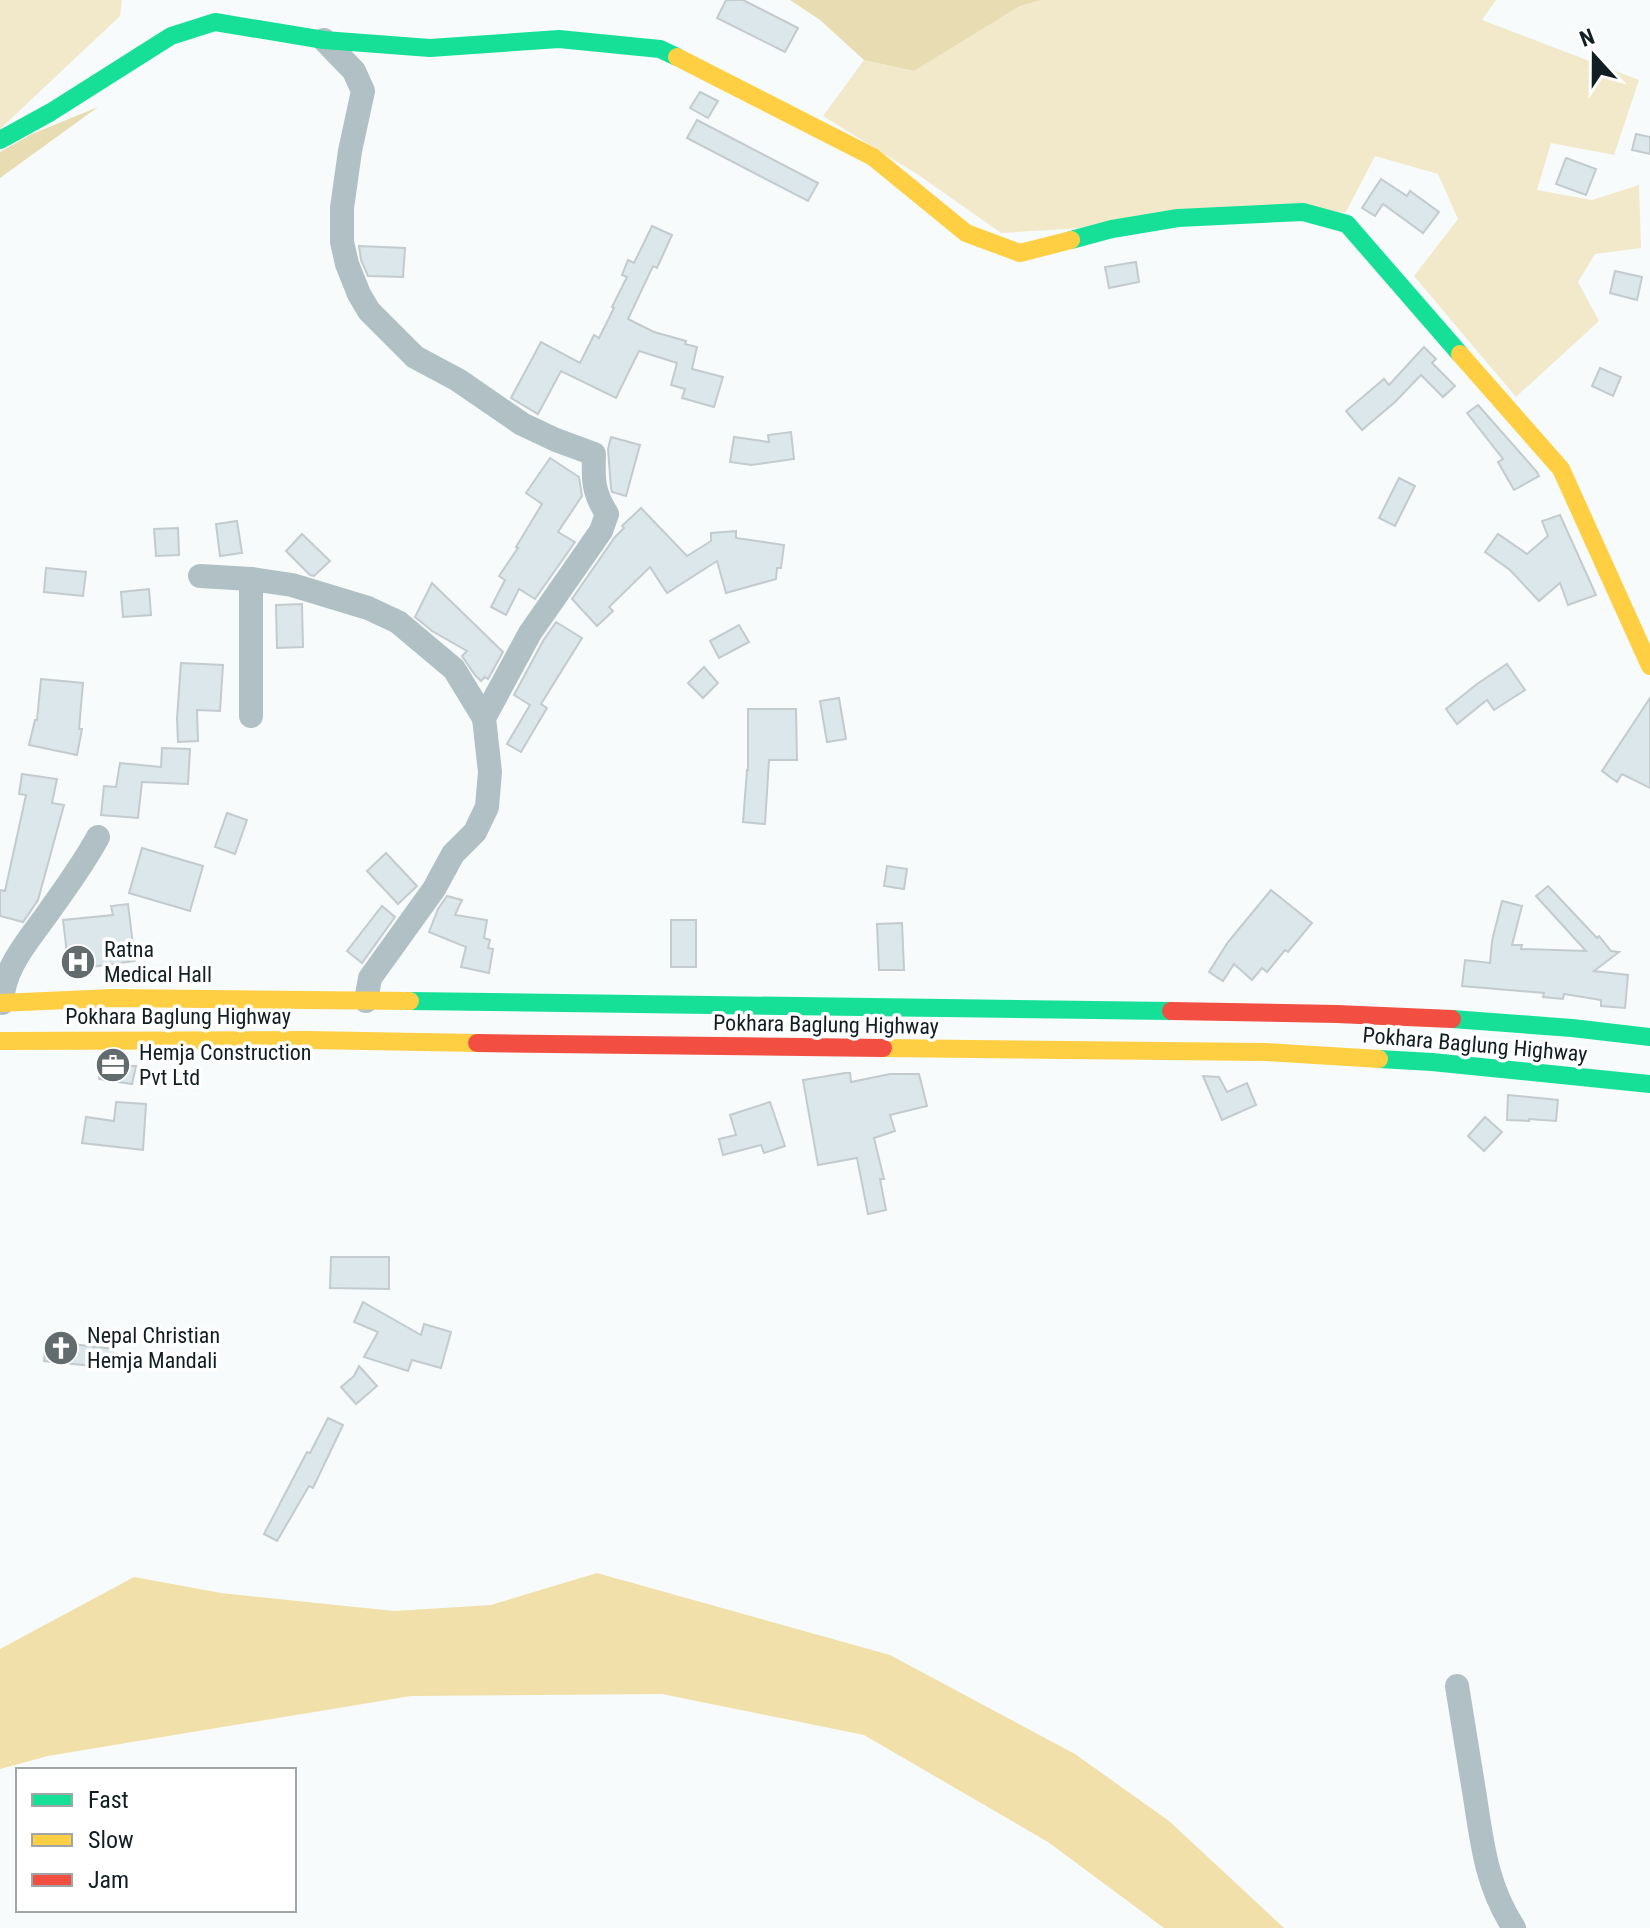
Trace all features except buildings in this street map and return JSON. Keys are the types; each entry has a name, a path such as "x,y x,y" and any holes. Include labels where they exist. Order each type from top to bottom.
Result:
{"main road":[{"path":"0,140 51,112 171,36 215,22 324,40 430,48 559,39 660,49 873,157 966,233 1020,253 1112,229 1178,218 1303,212 1347,224 1561,469 1650,666"},
{"name":"Pokhara Baglung Highway","path":"1,1003 112,998 1399,1015 1530,1023 1650,1037"},
{"name":"Pokhara Baglung Highway","path":"0,1041 308,1040 1265,1052 1432,1062 1650,1084"}],"street":[{"path":"324,40 354,71 363,91 342,208 342,242 347,264 369,311 415,357 458,380 522,424 594,454 593,481 597,499 607,514 601,531 530,633 484,718"},
{"path":"200,576 292,585 368,608 398,622 454,669 484,718 490,772 487,807 475,832 453,854 434,889 370,978 366,1001"},
{"path":"251,579 251,716"},
{"path":"1,1003 11,966 85,861 98,837"},
{"path":"1457,1686 1491,1884 1514,1928"}],"shaded area":[{"path":"0,0 122,0 120,16 0,129"},
{"path":"790,0 1041,0 1020,6 914,71 864,60 820,20"},
{"path":"1041,0 1496,0 1482,20 1639,80 1614,155 1551,143 1537,190 1592,200 1639,185 1641,248 1595,254 1578,282 1599,321 1516,397 1414,276 1458,219 1438,174 1375,156 1346,212 1001,233 920,176 823,116 864,60 914,71 1020,6"},
{"path":"98,107 0,178 0,152 32,134"},
{"path":"597,1573 890,1655 1075,1754 1169,1821 1284,1928 1164,1928 1048,1842 864,1735 662,1694 411,1696 48,1756 0,1769 0,1649 134,1577 221,1593 394,1611 491,1605"}],"traffic: fast":[{"path":"0,140 51,112 171,36 215,22 324,40 430,48 559,39 660,49 677,57"},
{"path":"1071,240 1112,229 1178,218 1303,212 1347,224 1460,354"},
{"path":"410,1001 1171,1011"},
{"path":"1452,1019 1650,1037"},
{"path":"1379,1059 1650,1084"}],"traffic: slow":[{"path":"677,57 873,157 966,233 1020,253 1071,240"},
{"path":"1460,354 1561,469 1650,666"},
{"path":"0,1003 112,998 410,1001"},
{"path":"0,1041 477,1043"},
{"path":"883,1048 1265,1052 1379,1059"}],"traffic: jam":[{"path":"1171,1011 1452,1019"},
{"path":"477,1043 883,1048"}],"place":[{"name":"Ratna Medical Hall","path":"78,962"},
{"name":"Hemja Construction Pvt Ltd","path":"113,1065"},
{"name":"Nepal Christian Hemja Mandali","path":"61,1348"}]}
